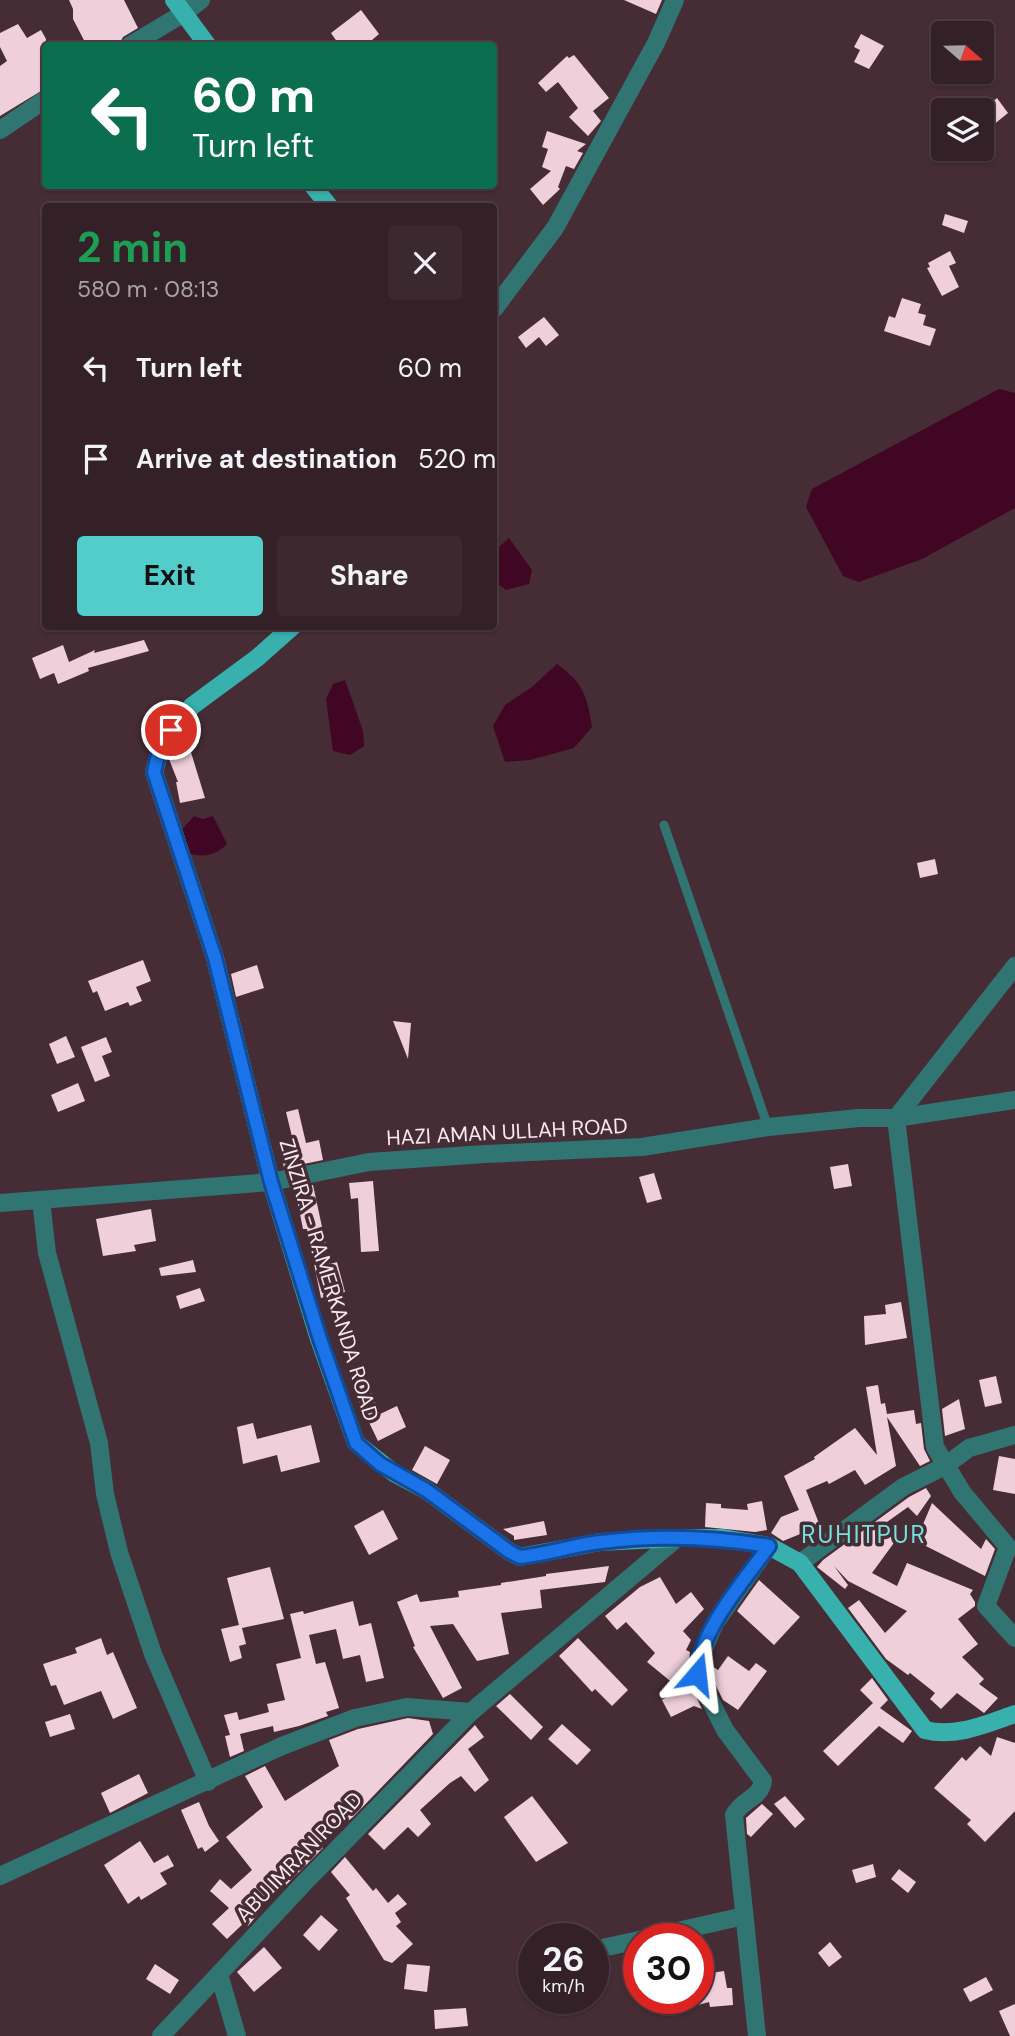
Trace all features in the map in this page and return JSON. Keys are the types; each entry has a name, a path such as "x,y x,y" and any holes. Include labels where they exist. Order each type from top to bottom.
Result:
{"main road":[{"path":"179,7 205,42"},
{"path":"315,189 327,203"},
{"name":"ZINZIRA - RAMERKANDA ROAD","path":"288,630 257,658 192,706 160,747 154,772 215,958 271,1182 356,1443 394,1473 426,1490 520,1557 600,1542 677,1538 723,1538 769,1546 800,1563 925,1730 939,1734 952,1732 979,1727 1015,1714"}],"street":[{"path":"134,42 179,7 201,0"},
{"path":"497,305 555,228 656,43 675,0"},
{"path":"0,130 42,102"},
{"path":"1015,966 896,1118 935,1447 962,1492 1008,1547 986,1606 1015,1638"},
{"name":"HAZI AMAN ULLAH ROAD","path":"0,1203 271,1182 369,1162 642,1147 768,1127 859,1118 896,1118 1015,1100"},
{"path":"41,1200 47,1253 99,1443 105,1494 119,1552 153,1654 208,1782"},
{"path":"800,1563 903,1487 945,1466 969,1448 1015,1435"},
{"name":"ABU IMRAN ROAD","path":"161,2036 471,1712 677,1538"},
{"path":"757,2036 734,1815 741,1805 758,1794 763,1781 725,1730 697,1674 698,1662 715,1623 769,1546"},
{"path":"0,1876 282,1746 355,1718 407,1707 471,1712"},
{"path":"712,1923 744,1916"},
{"path":"219,1974 237,2036"}],"lane":[{"path":"664,825 768,1127"}],"shaded area":[{"path":"999,389 1015,393 1015,508 922,559 859,582 843,576 806,507 812,489"},
{"path":"509,538 532,570 529,584 506,590 497,583 497,549"},
{"path":"557,664 573,677 582,691 592,727 574,748 530,760 505,762 493,726 505,705 532,687"},
{"path":"345,680 363,731 364,746 350,755 333,751 326,699 333,684"},
{"path":"194,816 203,819 213,816 227,844 208,855 185,853 177,835"}],"building":[{"path":"69,0 124,0 138,28 123,37 120,42 85,42 73,19"},
{"path":"624,0 662,0 656,14"},
{"path":"361,10 379,34 370,42 337,42 331,33"},
{"path":"18,24 27,38 41,30 46,42 42,42 42,90 0,116 0,66 7,61 0,47 0,33"},
{"path":"861,34 884,46 869,69 854,62 860,50 854,47"},
{"path":"574,55 609,98 593,111 601,121 588,136 569,117 578,108 558,82 546,92 538,83 567,56 569,58"},
{"path":"997,98 1008,113 994,124 994,101"},
{"path":"547,131 586,144 577,151 583,153 574,169 566,166 558,187 560,189 543,205 530,189 551,171 542,167 548,149 542,147"},
{"path":"945,214 968,221 964,233 942,225"},
{"path":"950,251 956,263 949,266 959,287 942,296 927,268 930,267 928,263"},
{"path":"902,298 921,304 918,313 926,315 923,325 936,329 930,346 884,331 889,316 895,318"},
{"path":"544,317 559,335 546,346 539,337 526,348 518,337"},
{"path":"144,640 149,651 88,668 89,671 58,684 54,673 40,679 32,658 63,645 69,662 95,650 94,653"},
{"path":"190,749 205,798 180,803 178,782 169,759"},
{"path":"935,859 938,874 920,878 917,863"},
{"path":"143,960 151,981 136,987 142,1001 130,1006 128,1002 105,1011 97,991 93,993 88,981"},
{"path":"257,965 264,988 236,997 231,974"},
{"path":"393,1021 411,1023 408,1059"},
{"path":"66,1036 75,1057 57,1064 49,1044"},
{"path":"106,1037 112,1052 102,1056 110,1076 95,1082 81,1047"},
{"path":"78,1083 85,1101 58,1112 51,1095"},
{"path":"298,1109 306,1143 319,1140 323,1160 284,1168 280,1148 294,1145 286,1112"},
{"path":"848,1164 852,1186 834,1189 830,1167"},
{"path":"654,1173 662,1199 647,1203 639,1177"},
{"path":"373,1181 379,1251 361,1252 358,1198 351,1199 349,1183"},
{"path":"313,1185 330,1264 337,1262 345,1292 321,1298 307,1229 303,1229 295,1189"},
{"path":"151,1209 156,1241 134,1245 136,1251 103,1256 96,1219"},
{"path":"193,1260 196,1272 161,1276 159,1268"},
{"path":"200,1288 205,1301 180,1309 176,1296"},
{"path":"901,1302 907,1338 865,1345 864,1316 886,1314 885,1305"},
{"path":"996,1376 1002,1403 985,1407 979,1380"},
{"path":"367,1383 380,1414 397,1406 406,1427 378,1441 353,1389"},
{"path":"878,1385 881,1404 885,1403 887,1414 914,1410 916,1424 921,1423 924,1449 930,1461 920,1466 887,1417 896,1466 865,1485 855,1470 829,1484 827,1481 806,1490 820,1526 783,1541 771,1533 781,1517 799,1510 784,1476 815,1459 814,1457 855,1428 877,1455 866,1387"},
{"path":"959,1399 965,1429 945,1436 942,1409"},
{"path":"253,1423 257,1439 311,1425 320,1462 281,1472 277,1455 243,1464 237,1427"},
{"path":"425,1446 450,1460 437,1484 412,1470"},
{"path":"999,1456 1015,1459 1015,1494 993,1490"},
{"path":"926,1488 931,1496 917,1516 908,1507 880,1527 896,1540 872,1573 897,1586 907,1563 973,1590 970,1594 975,1606 958,1619 978,1644 962,1657 984,1679 979,1684 998,1698 984,1713 957,1693 941,1709 930,1699 935,1693 910,1673 908,1675 886,1659 848,1608 859,1600 885,1633 907,1611 848,1581 834,1566 848,1585 845,1589 817,1567 909,1497"},
{"path":"762,1501 767,1530 755,1532 705,1527 706,1503 721,1504 721,1508 748,1510 747,1504"},
{"path":"932,1503 981,1549 986,1539 995,1549 985,1576 916,1541"},
{"path":"383,1510 398,1539 369,1555 354,1526"},
{"path":"544,1521 547,1535 514,1540 514,1536 503,1529"},
{"path":"609,1566 605,1582 540,1590 542,1608 501,1613 509,1654 477,1661 453,1624 430,1626 462,1688 443,1698 413,1647 415,1646 397,1602 417,1594 420,1602 459,1597 458,1591 501,1585 546,1574"},
{"path":"270,1567 284,1619 242,1628 246,1644 239,1646 242,1658 230,1662 221,1629 239,1625 227,1578"},
{"path":"660,1577 676,1604 691,1592 704,1609 683,1631 691,1640 686,1650 690,1652 687,1678 702,1709 694,1706 671,1717 662,1700 680,1689 647,1662 655,1653 626,1622 617,1630 605,1616 640,1587"},
{"path":"759,1580 800,1617 774,1645 737,1611"},
{"path":"353,1601 359,1626 371,1623 384,1678 366,1682 360,1655 343,1659 336,1629 309,1635 316,1664 325,1662 339,1708 326,1712 328,1716 299,1726 274,1732 273,1726 240,1734 244,1751 230,1757 225,1736 230,1735 224,1715 237,1712 239,1720 269,1712 267,1704 285,1700 276,1664 301,1658 290,1614 303,1611 304,1614"},
{"path":"101,1638 107,1655 113,1652 137,1708 113,1719 101,1691 64,1705 56,1685 51,1686 43,1664 77,1653 75,1648"},
{"path":"578,1638 628,1690 612,1706 595,1689 592,1692 559,1656"},
{"path":"728,1656 749,1671 756,1663 767,1671 738,1710 723,1700 709,1672 709,1664 718,1670"},
{"path":"872,1678 888,1700 880,1708 912,1731 903,1743 879,1726 838,1766 823,1751 873,1703 860,1690"},
{"path":"510,1694 543,1727 531,1740 496,1706"},
{"path":"70,1714 75,1729 50,1737 45,1722"},
{"path":"408,1718 429,1721 433,1734 353,1817 319,1844 323,1848 286,1885 284,1883 255,1910 258,1914 248,1926 245,1922 227,1939 212,1924 229,1908 210,1891 220,1879 231,1889 252,1870 226,1837 263,1807 245,1776 265,1766 285,1801 339,1766 329,1740 358,1729"},
{"path":"562,1724 591,1750 577,1765 548,1739"},
{"path":"475,1725 484,1737 468,1749 489,1780 475,1792 461,1776 450,1783 420,1810 431,1824 418,1837 408,1827 384,1850 368,1834"},
{"path":"997,1737 1015,1743 1015,1811 985,1842 967,1824 971,1820 934,1788 962,1757 966,1761 980,1746 991,1756"},
{"path":"139,1774 148,1793 110,1813 101,1793"},
{"path":"532,1796 568,1843 536,1862 504,1817"},
{"path":"785,1796 805,1819 795,1828 774,1804"},
{"path":"199,1802 219,1841 205,1852 202,1847 198,1849 181,1810"},
{"path":"762,1804 773,1814 751,1837 747,1834 746,1818"},
{"path":"140,1841 154,1863 168,1855 174,1866 160,1873 167,1884 141,1900 139,1896 128,1904 104,1865"},
{"path":"345,1857 373,1891 376,1888 388,1903 398,1894 407,1904 395,1913 401,1922 396,1926 413,1944 392,1963 384,1960 346,1898 350,1895 331,1872"},
{"path":"873,1864 876,1877 856,1883 852,1870"},
{"path":"899,1869 916,1882 908,1893 891,1879"},
{"path":"321,1915 338,1930 319,1951 303,1935"},
{"path":"830,1942 842,1957 829,1967 818,1953"},
{"path":"264,1947 282,1968 254,1992 237,1972"},
{"path":"155,1964 179,1980 170,1994 146,1979"},
{"path":"407,1964 430,1966 427,1992 404,1989"},
{"path":"724,1971 727,1988 732,1988 733,2005 714,2007 714,1973"},
{"path":"986,1977 993,1990 970,2002 963,1989"},
{"path":"1015,2004 1015,2036 1010,2036 999,2011"},
{"path":"466,2008 468,2026 435,2029 434,2010"}],"district":[{"name":"RUHITPUR","path":"864,1535"}],"route":[{"path":"171,730 160,747 154,772 215,958 271,1182 356,1443 394,1473 426,1490 520,1557 600,1542 677,1538 723,1538 769,1546 715,1623 698,1662 697,1674"}]}
